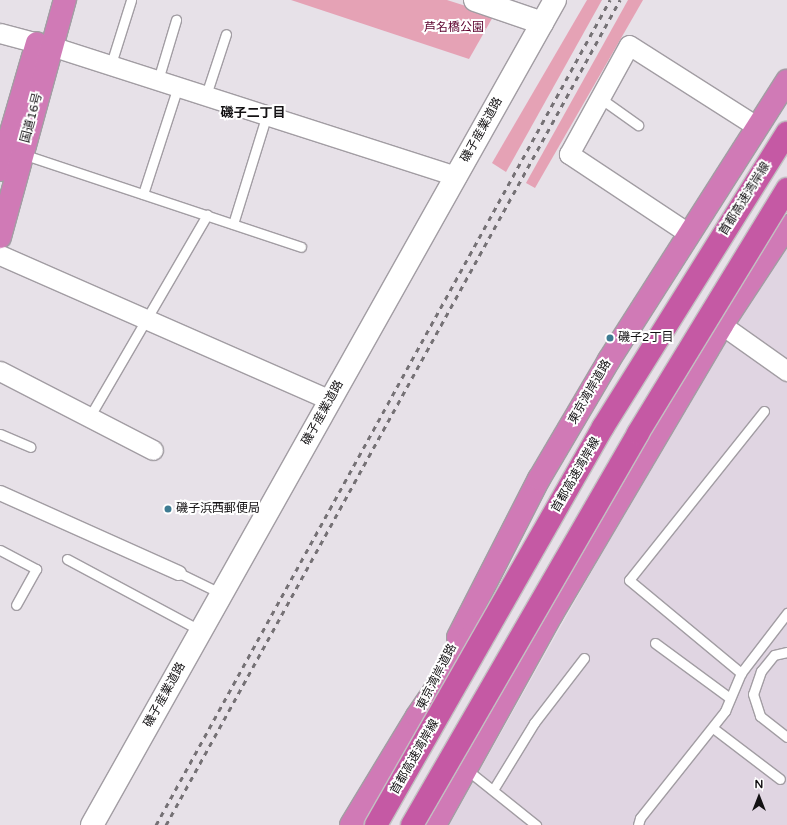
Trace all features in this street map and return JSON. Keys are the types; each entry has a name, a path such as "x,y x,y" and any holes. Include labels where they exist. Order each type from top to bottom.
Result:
{"highway":[{"name":"国道16号","path":"44,44 49,0"},
{"name":"国道16号","path":"0,170 10,149 44,44 65,0"},
{"name":"東京湾岸道路","path":"417,716 539,479 609,360 688,233 756,126 787,81"},
{"name":"首都高速湾岸線","path":"376,825 603,427 787,133"},
{"name":"東京湾岸道路","path":"351,825 417,716 476,631 583,470 787,142"},
{"name":"国道16号","path":"0,236 10,149"},
{"path":"480,745 524,647 609,473 787,178"},
{"path":"412,825 638,433 787,189"},
{"path":"434,825 552,614 722,325 787,226"}],"street":[{"path":"475,0 542,22"},
{"name":"磯子産業道路","path":"92,825 555,0"},
{"path":"0,32 110,64 457,176"},
{"path":"688,233 568,154 629,45 756,126"},
{"path":"0,255 330,400"},
{"path":"722,325 787,371"},
{"path":"0,371 90,416 153,450"},
{"path":"0,493 179,573"}],"lane":[{"path":"110,64 131,0"},
{"path":"158,80 176,20"},
{"path":"206,95 226,34"},
{"path":"144,194 178,86"},
{"path":"600,98 638,125"},
{"path":"233,224 267,114"},
{"path":"10,149 301,247"},
{"path":"90,416 207,215"},
{"path":"741,673 629,580 764,411"},
{"path":"0,434 30,447"},
{"path":"0,550 36,569 16,605"},
{"path":"67,559 201,631"},
{"path":"179,573 222,594"},
{"path":"638,825 640,818 713,728 730,698 741,673 787,614"},
{"path":"655,643 730,698"},
{"path":"787,652 774,655 761,671 753,694 760,716 787,737"},
{"path":"493,790 534,723 584,658"},
{"path":"713,728 780,779"},
{"path":"466,769 536,825"}],"shaded area":[{"path":"787,245 787,825 449,825 707,367"}],"green space":[{"name":"芦名橋公園","path":"291,0 447,0 494,15 469,59"},
{"path":"587,0 602,0 506,172 492,163"},
{"path":"628,0 643,0 535,188 526,183"}],"railway":[{"path":"156,825 610,0"},
{"path":"166,825 620,0"}],"place":[{"name":"磯子2丁目","path":"610,338"},
{"name":"磯子浜西郵便局","path":"168,509"}],"district":[{"name":"磯子二丁目","path":"253,113"}]}
